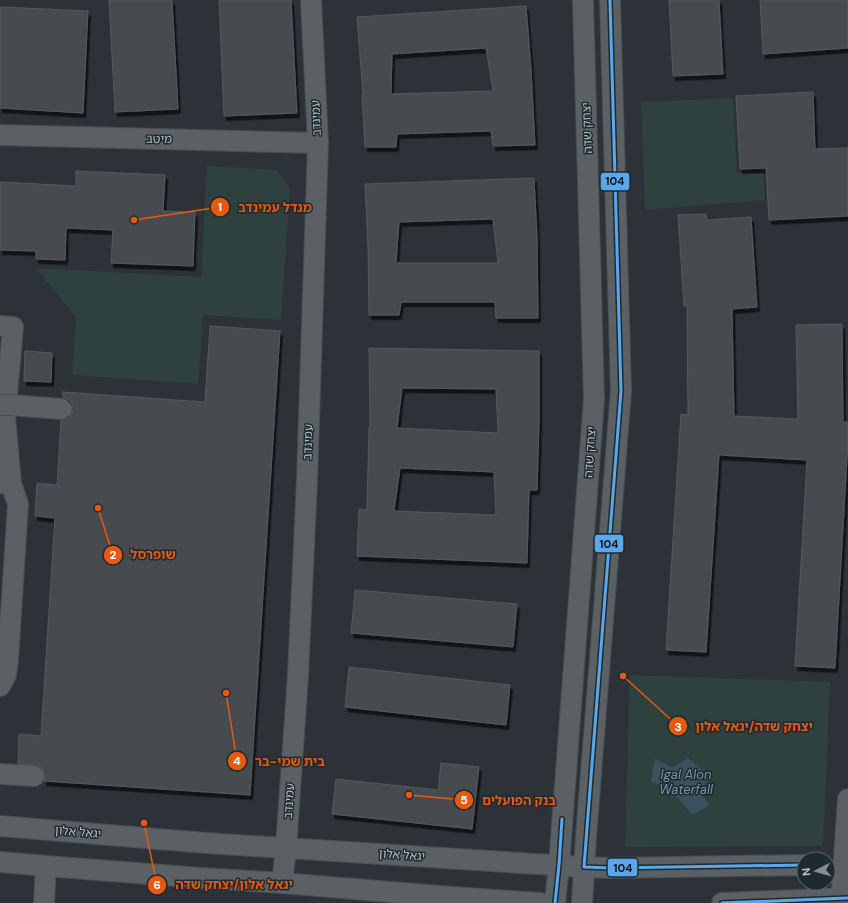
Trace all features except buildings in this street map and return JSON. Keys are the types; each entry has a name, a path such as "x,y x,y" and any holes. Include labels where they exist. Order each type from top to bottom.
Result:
{"street":[{"name":"עמינדב","path":"282,883 286,848 298,675 307,480 318,143 311,0"},
{"name":"יצחק שדה","path":"555,903 594,400 583,0"},
{"path":"582,903 621,391 610,0"},
{"name":"מיטב","path":"0,135 318,143"},
{"path":"0,326 13,327 2,413 5,483 18,504 8,660 6,675 0,686"},
{"path":"2,413 10,405 62,409"},
{"path":"0,774 34,776"},
{"path":"722,903 843,900 840,864 848,799"},
{"name":"יגאל אלון","path":"0,826 198,842 584,867 611,868 796,865"},
{"path":"0,862 282,883 446,899 540,903"},
{"path":"44,903 46,866"}],"shaded area":[{"path":"733,98 737,173 763,173 765,200 645,210 641,102"},
{"path":"207,166 277,170 290,189 281,320 203,315 198,384 72,375 76,317 36,268 201,277"},
{"path":"630,675 830,682 823,846 625,847"}],"water":[{"name":"Igal Alon Waterfall","path":"688,758 709,776 700,793 710,805 692,815 680,800 665,788 651,781 655,759 673,768"}],"transit line":[{"name":"104","path":"610,0 621,391 584,867 611,868 796,865"},
{"name":"104","path":"555,903 562,819"},
{"name":"104","path":"722,903 848,898"}],"place":[{"name":"מגדל עמינדב","path":"134,220"},
{"name":"שופרסל","path":"98,508"},
{"name":"יצחק שדה/יגאל אלון","path":"623,676"},
{"name":"בית שמי-בר","path":"226,693"},
{"name":"בנק הפועלים","path":"409,795"},
{"name":"יגאל אלון/יצחק שדה","path":"144,823"}]}
